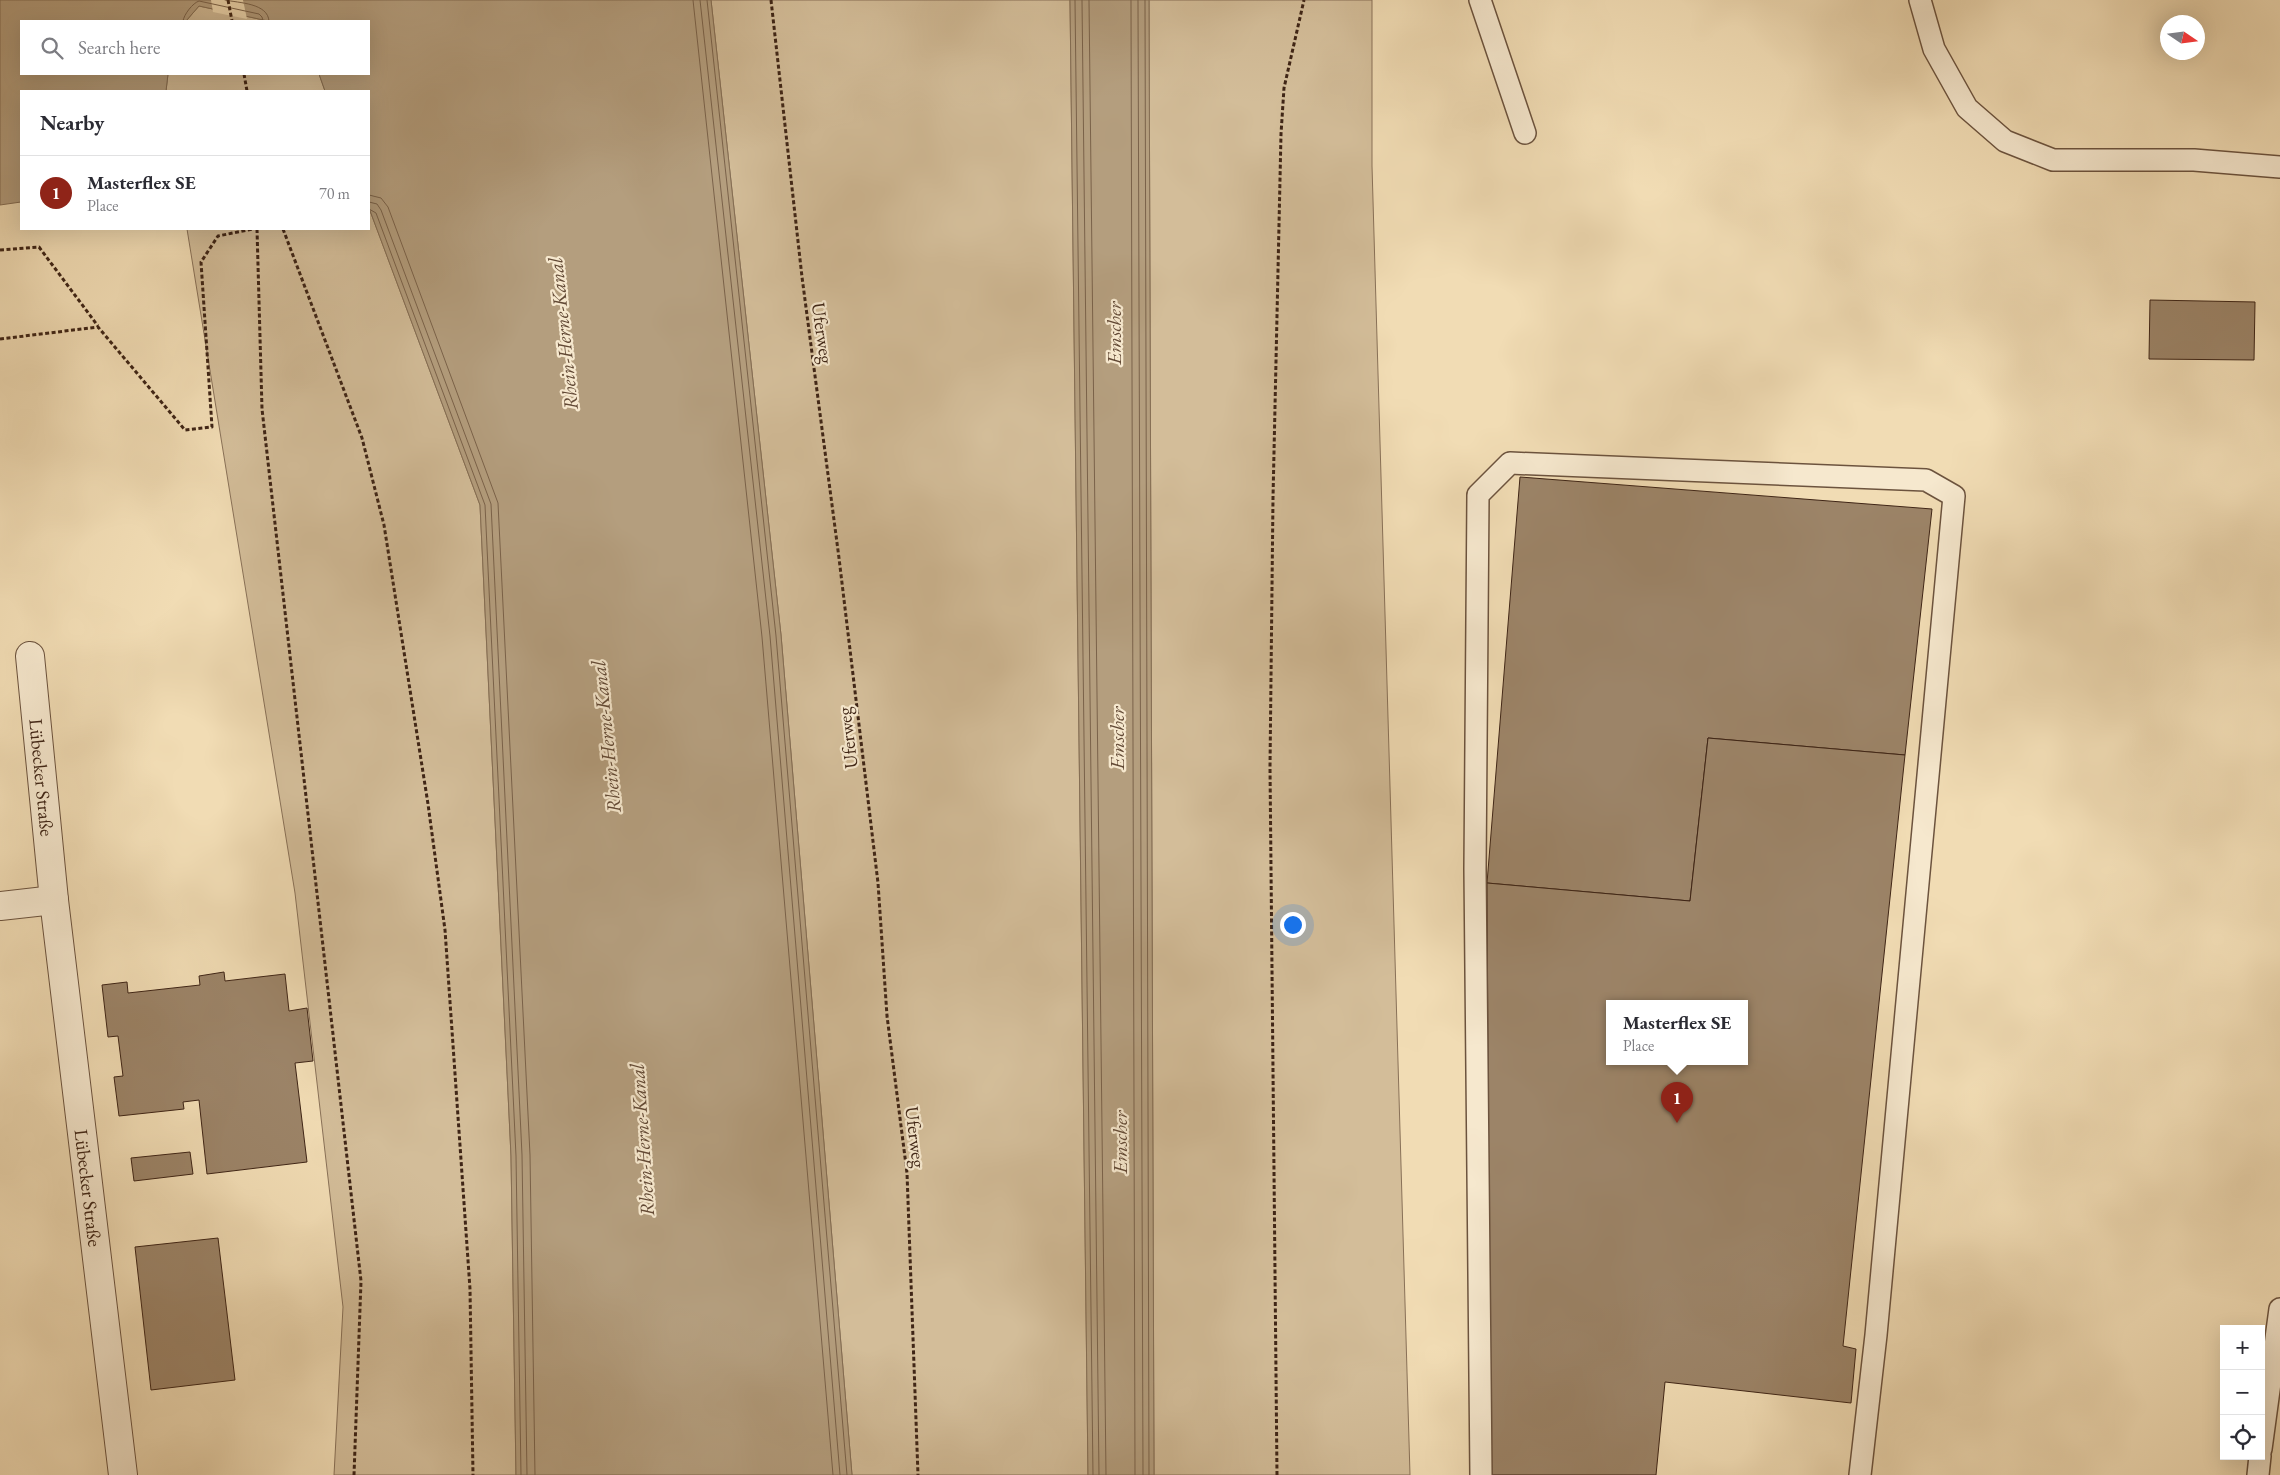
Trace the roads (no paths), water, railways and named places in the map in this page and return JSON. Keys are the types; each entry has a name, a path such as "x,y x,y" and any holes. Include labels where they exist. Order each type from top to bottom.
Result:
{"street":[{"name":"Lübecker Straße","path":"30,656 54,900 123,1475"},
{"path":"0,906 54,900"}],"lane":[{"path":"1480,0 1525,133"},
{"path":"1920,0 1934,49 1967,108 2005,141 2054,160 2194,160 2280,167"},
{"path":"1481,1475 1475,869 1478,495 1510,464 1926,480 1954,496 1876,1335 1860,1475"},
{"path":"2265,1420 2280,1309"},
{"path":"2258,1475 2260,1460"}],"water":[{"name":"Rhein-Herne-Kanal","path":"0,0 711,0 781,635 852,1475 516,1475 511,1156 480,505 370,211 370,90 325,90 319,75 370,75 370,20 263,20 199,6 187,20 20,20 20,75 168,75 166,90 20,90 20,202 0,205"},
{"name":"Emscher","path":"1070,0 1149,0 1154,1475 1088,1475"}],"place":[{"name":"Masterflex SE","path":"1677,1123"}]}
